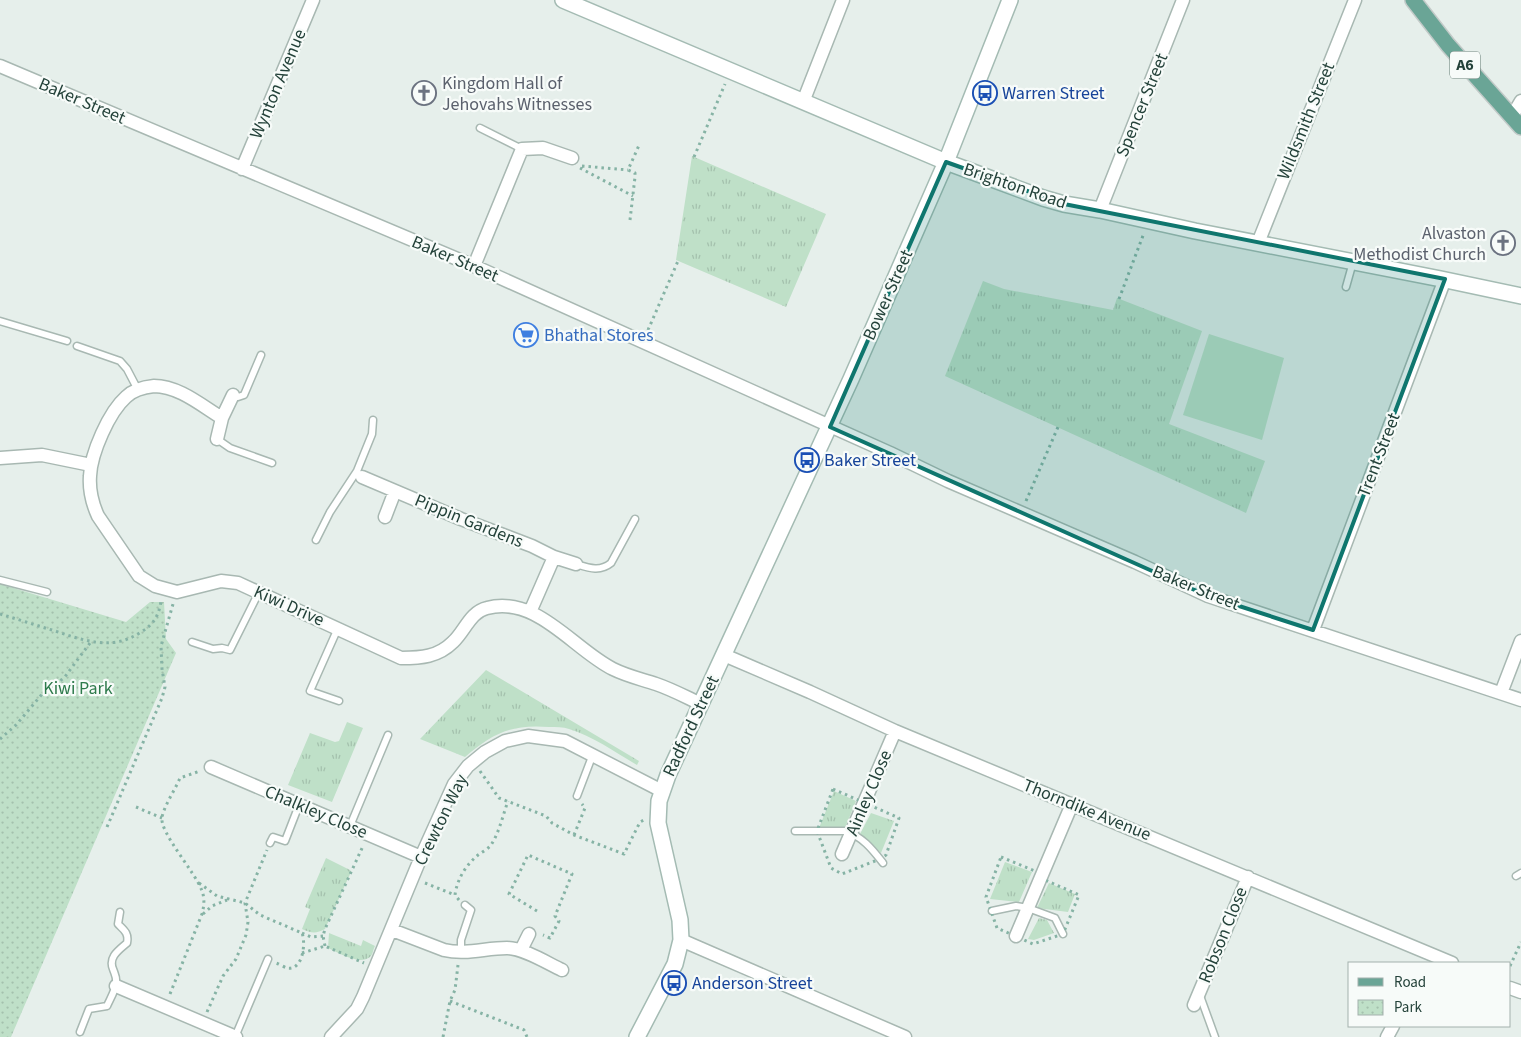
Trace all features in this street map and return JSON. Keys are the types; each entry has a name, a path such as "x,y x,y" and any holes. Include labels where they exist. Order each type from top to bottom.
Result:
{"main road":[{"name":"A6","path":"1413,0 1448,45 1516,121"}],"street":[{"name":"Wynton Avenue","path":"242,168 313,0"},
{"name":"Brighton Road","path":"563,0 946,162 1043,198 1258,244 1444,279 1521,296"},
{"path":"803,102 844,0"},
{"path":"946,162 1010,0"},
{"name":"Spencer Street","path":"1100,210 1183,0"},
{"name":"Wildsmith Street","path":"1258,244 1355,0"},
{"name":"Baker Street","path":"0,66 474,266 1208,596 1521,700"},
{"path":"1516,121 1521,101"},
{"path":"474,266 522,149 543,148 572,158"},
{"name":"Bower Street","path":"830,427 946,162"},
{"name":"Trent Street","path":"1313,630 1444,279"},
{"path":"138,390 155,386 176,391 222,418"},
{"name":"Kiwi Drive","path":"138,390 126,396 114,412 96,449 91,465 91,497 98,516 139,576 155,586 177,592 222,582 238,583 401,658 424,658 435,655 454,642 473,616 486,608 504,607 530,612 610,667 622,673 657,684 701,704"},
{"path":"217,439 222,418 232,395"},
{"name":"Radford Street","path":"638,1037 675,964 681,940 680,920 658,818 662,791 830,427"},
{"path":"0,458 42,455 91,465"},
{"name":"Pippin Gardens","path":"359,474 395,491 532,546 554,557 576,564"},
{"path":"385,517 395,491"},
{"path":"530,612 554,557"},
{"path":"1501,693 1521,641"},
{"name":"Thorndike Avenue","path":"724,655 895,731 1248,877 1423,958 1446,962"},
{"name":"Ainley Close","path":"842,854 895,731"},
{"name":"Crewton Way","path":"331,1037 357,1009 454,784 460,774 475,759 505,740 528,736 565,740 662,791"},
{"name":"Chalkley Close","path":"211,767 421,857"},
{"path":"1016,936 1072,804"},
{"name":"Robson Close","path":"1197,999 1248,877"},
{"path":"392,930 444,950 460,952 508,948 521,950 562,970"},
{"path":"521,950 533,933"},
{"path":"681,940 905,1037"},
{"path":"116,986 202,1022 213,1032 236,1037"}],"lane":[{"path":"480,128 522,149"},
{"path":"1346,287 1353,262"},
{"path":"0,321 68,341"},
{"path":"77,346 120,361 128,370 138,390"},
{"path":"232,395 238,397 244,395 261,355"},
{"path":"316,540 330,512 359,474 372,434 373,420"},
{"path":"217,439 230,448 272,463"},
{"path":"576,564 590,568 605,568 611,563 634,519"},
{"path":"0,580 47,592"},
{"path":"192,642 213,649 222,648 230,650 259,592"},
{"path":"338,628 310,691 338,701"},
{"path":"350,826 388,735"},
{"path":"577,796 593,754"},
{"path":"270,843 273,837 285,841 299,805"},
{"path":"794,831 845,831 852,833 867,844 883,863"},
{"path":"460,952 461,940 471,910 465,905"},
{"path":"992,911 1016,906 1028,908 1055,918 1064,934"},
{"path":"80,1032 89,1009 107,1006 116,986 116,973 112,961 118,950 127,943 128,937 118,924 120,912"},
{"path":"236,1037 268,958"},
{"name":"Robson Close","path":"1197,999 1215,1037"}],"path":[{"path":"694,157 730,72"},
{"path":"628,170 640,143"},
{"path":"630,220 636,177 634,173 628,170 576,166 633,196"},
{"path":"1119,299 1149,221"},
{"path":"643,342 678,261"},
{"path":"1021,513 1058,427"},
{"path":"0,614 90,642 114,642 135,636 152,626 160,609 163,589"},
{"path":"107,828 162,698 165,686 161,646 177,592"},
{"path":"0,739 16,725 43,693 64,678 90,642"},
{"path":"475,759 478,768 499,798 546,816 552,823 574,835 624,854 640,822 658,818"},
{"path":"165,1006 202,914 204,902 203,892 198,882 165,830 162,818 180,778 211,767"},
{"path":"574,835 585,808 577,796"},
{"path":"455,895 463,872 474,858 489,848 494,840 508,801"},
{"path":"136,807 162,818"},
{"path":"325,946 323,936 369,834"},
{"path":"202,1022 222,976 236,959 246,935 248,922 245,904 270,843"},
{"path":"533,933 550,938 559,921 555,916 572,874 528,855 509,894 537,911"},
{"path":"412,878 455,895 465,905"},
{"path":"198,882 212,893 227,900 245,904 260,915 297,929 311,937 323,936"},
{"path":"202,914 212,906 227,900"},
{"path":"268,958 288,968 295,967 299,963 302,953 304,938 302,933"},
{"path":"1511,964 1521,942"},
{"path":"302,953 325,946 376,968"},
{"path":"443,1037 454,990 460,952"},
{"path":"450,1001 524,1030 528,1037"}],"highlighted area":[{"path":"946,162 1064,204 1445,279 1313,630 1208,596 830,427"}],"green space":[{"path":"692,156 826,214 786,307 676,260"},
{"path":"983,281 1004,289 1113,310 1117,298 1202,331 1169,424 1265,461 1246,513 945,376"},
{"path":"1209,334 1284,358 1262,440 1183,415"},
{"name":"Kiwi Park","path":"0,584 126,622 150,602 164,602 166,639 176,653 11,1037 0,1037"},
{"path":"486,670 639,761 637,765 587,736 562,727 524,727 504,732 494,736 465,757 420,739"},
{"path":"347,722 363,728 332,802 288,785 310,733 335,742 339,741"},
{"path":"834,791 856,801 845,828 819,828"},
{"path":"871,813 894,821 881,853 860,834"},
{"path":"326,858 351,872 325,929 319,932 311,932 302,929 310,909 305,907"},
{"path":"1005,862 1032,872 1019,902 990,899"},
{"path":"1049,883 1075,894 1068,912 1037,908"},
{"path":"1039,918 1047,920 1054,933 1034,940 1028,939"},
{"path":"329,933 361,946 363,940 375,946 372,955 360,960 328,948"}],"place":[{"name":"Kingdom Hall of Jehovahs Witnesses","path":"424,93"},
{"name":"Warren Street","path":"985,93"},
{"name":"Alvaston Methodist Church","path":"1503,243"},
{"name":"Bhathal Stores","path":"526,335"},
{"name":"Baker Street","path":"807,460"},
{"name":"Anderson Street","path":"674,983"}]}
